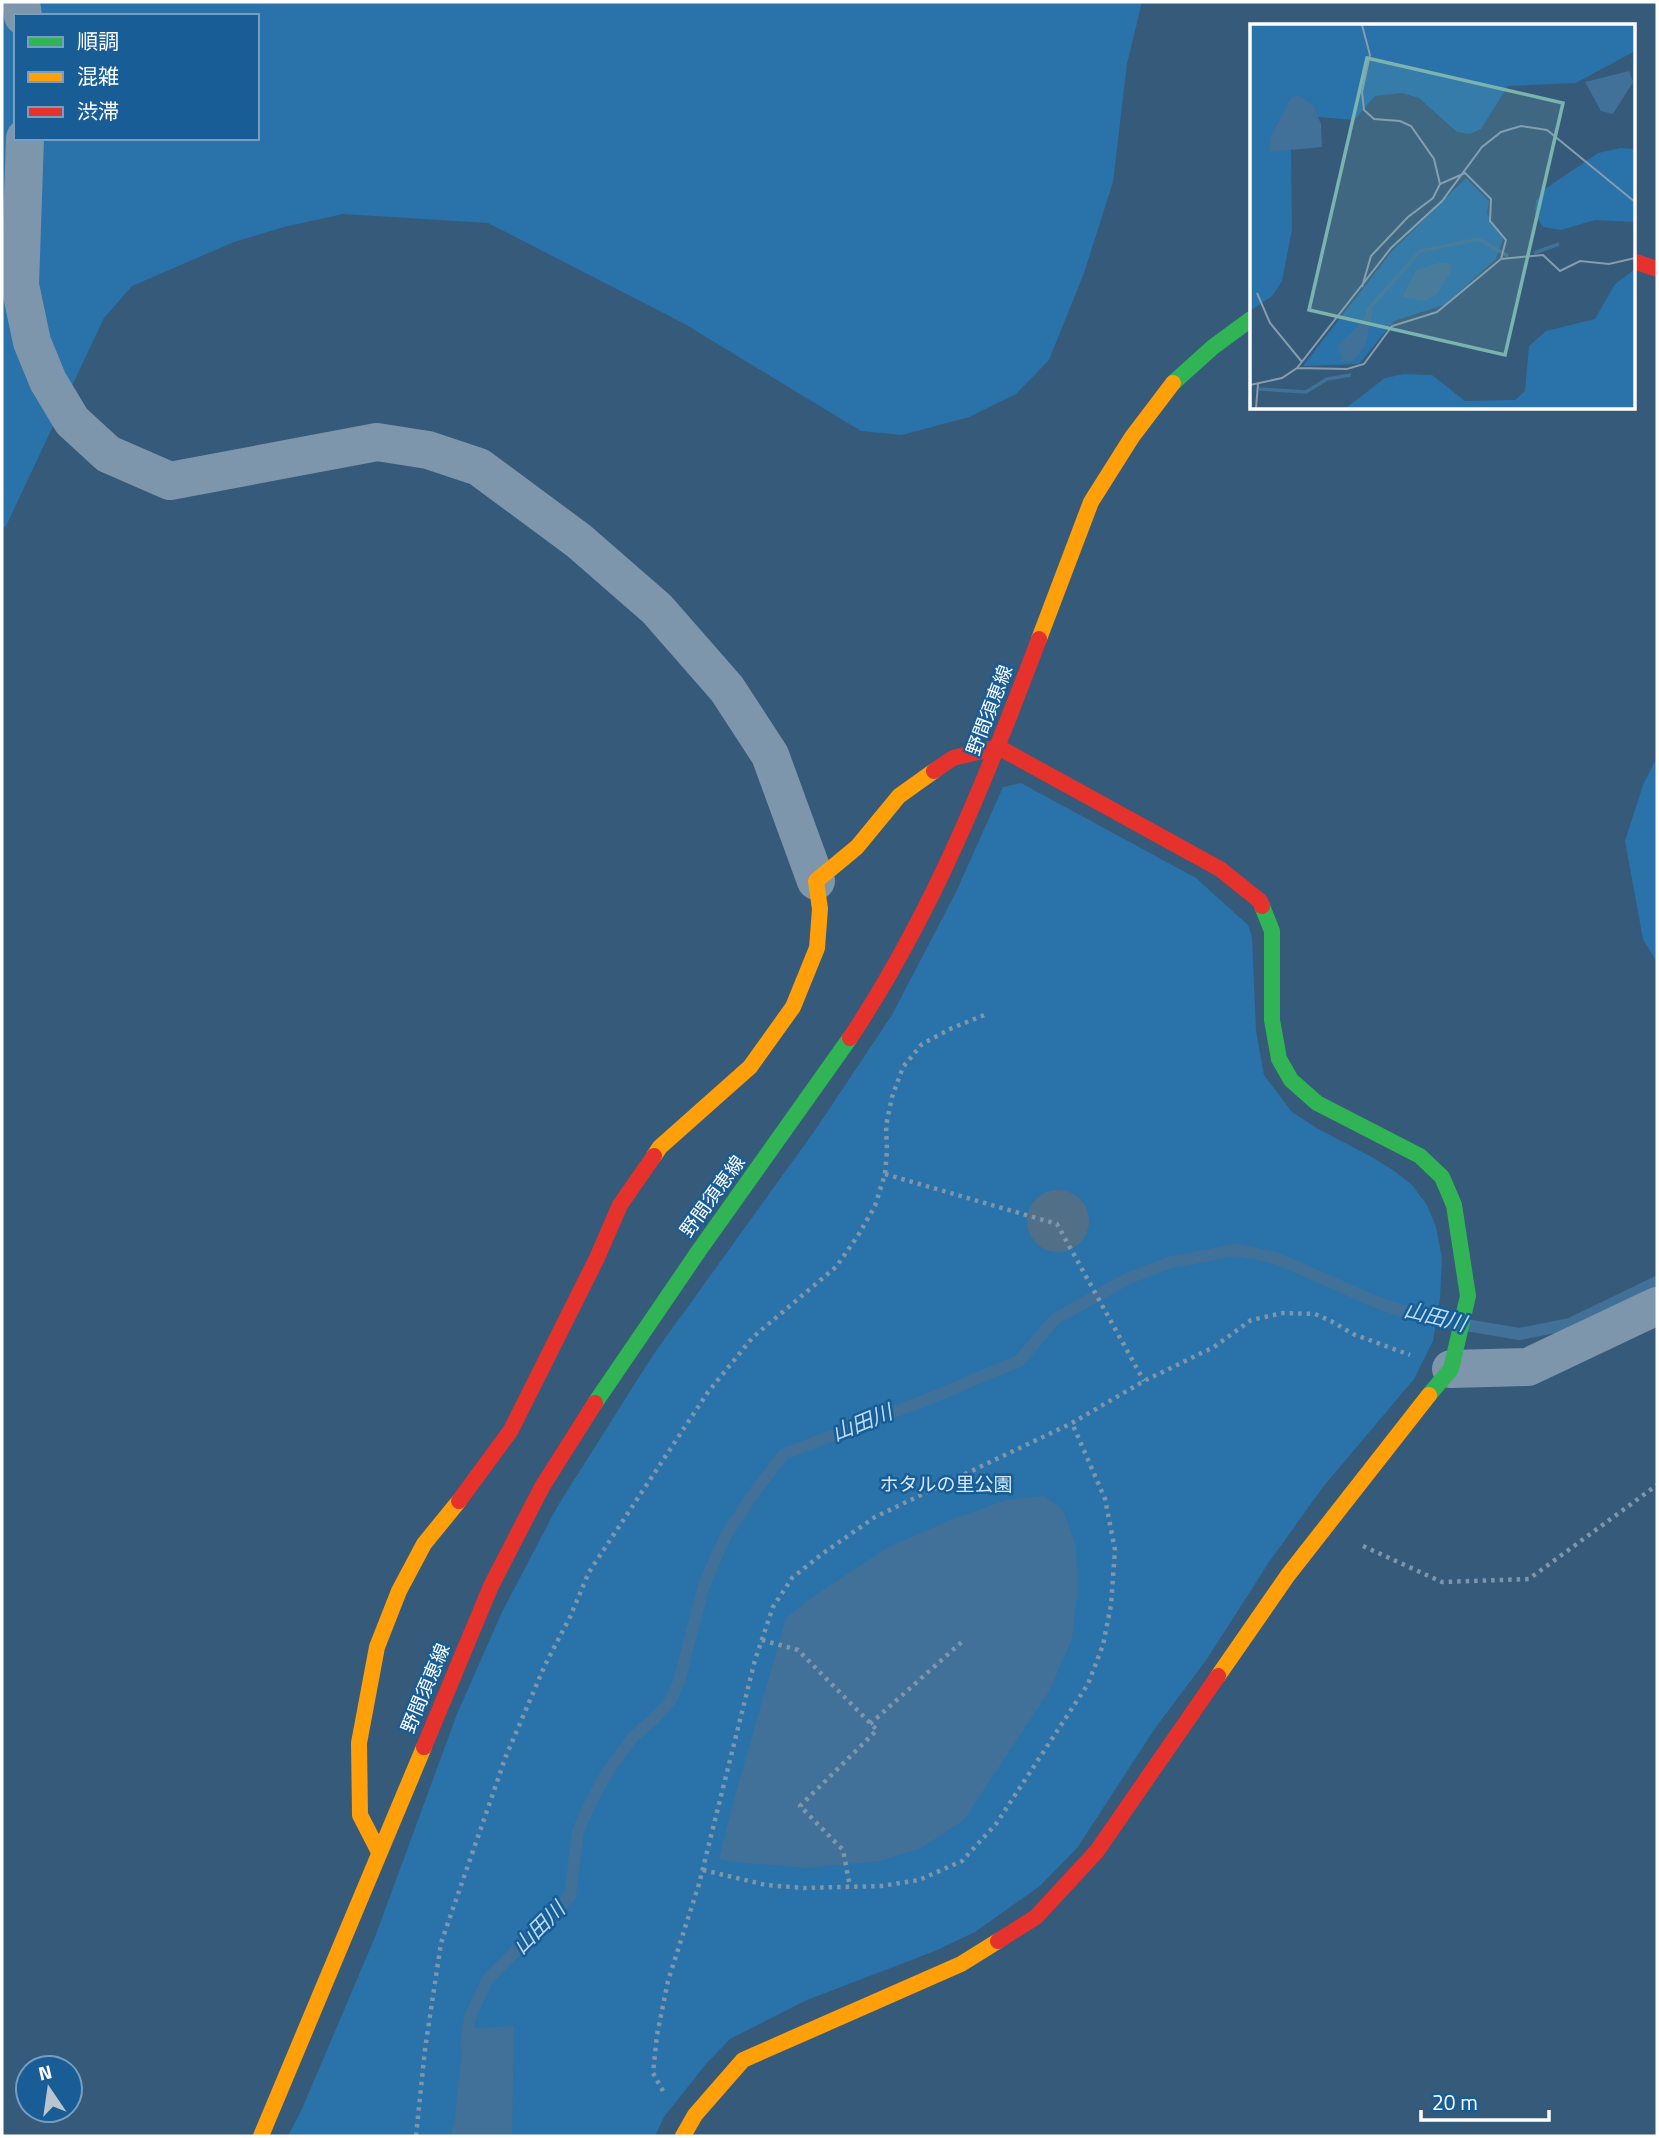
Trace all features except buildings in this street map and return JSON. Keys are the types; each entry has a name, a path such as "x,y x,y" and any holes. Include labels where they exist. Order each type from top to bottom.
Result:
{"street":[{"path":"25,140 20,285 32,342 48,381 72,421 108,454 170,481 377,442 428,450 479,467 579,541 657,608 727,690 770,755 816,881 820,909 817,948 793,1007 750,1067 660,1147 620,1205 597,1258 511,1430 472,1485 424,1544 399,1591 377,1647 359,1743 360,1815 379,1852"},
{"path":"1634,261 1657,270"},
{"name":"野間須恵線","path":"261,2136 491,1586 542,1487 609,1381 821,1081 868,1011 910,939 950,859 998,747 1091,502 1132,437 1169,387 1213,346 1250,320"},
{"path":"682,2136 695,2115 743,2060 961,1964 1036,1917 1097,1851 1280,1587 1404,1425 1451,1369 1468,1296 1454,1205 1442,1177 1420,1156 1317,1104 1291,1080 1279,1059 1272,1020 1272,931 1260,901 1220,869 998,747 953,758 899,796 857,846 816,881"},
{"path":"1451,1369 1528,1367 1657,1306"}],"path":[{"path":"416,2136 425,2049 441,1943 506,1755 589,1572 708,1392 753,1338 836,1267 859,1234 875,1206 885,1174 886,1126 892,1097 904,1067 922,1044 987,1014"},
{"path":"885,1174 1057,1224 1144,1381"},
{"path":"695,2115 664,2094 653,2073 657,2035 668,1981 703,1870 755,1660 773,1607 792,1578 876,1517 1072,1423 1144,1381 1214,1347 1251,1321 1283,1313 1315,1314 1353,1334 1451,1369"},
{"path":"703,1870 765,1885 804,1888 881,1886 919,1880 962,1861 996,1824 1088,1684 1103,1645 1111,1605 1115,1550 1105,1499 1072,1423"},
{"path":"1324,1528 1442,1582 1530,1580 1657,1485"},
{"path":"762,1640 798,1650 877,1730 800,1806 844,1850 850,1887"},
{"path":"870,1724 964,1640"}],"green space":[{"path":"2,2 1142,2 1127,64 1113,182 1084,273 1049,360 1016,394 969,417 902,435 861,431 683,323 488,223 343,214 234,242 132,286 104,318 6,526 2,528"},
{"path":"1657,757 1657,962 1643,939 1625,841 1643,785"},
{"name":"ホタルの里公園","path":"1021,783 1196,878 1248,925 1252,937 1256,1031 1264,1075 1292,1112 1370,1156 1412,1185 1427,1205 1436,1227 1442,1258 1440,1298 1433,1341 1414,1379 1323,1487 1269,1562 1207,1659 1156,1727 1077,1848 1040,1886 975,1932 935,1951 807,2000 730,2039 706,2064 664,2117 655,2136 288,2136 375,1937 457,1714 502,1612 557,1507 653,1355 816,1129 892,1015 956,892 1003,787"}],"shaded area":[{"path":"1044,1496 1063,1510 1076,1546 1078,1589 1072,1639 1050,1690 964,1820 921,1848 880,1861 806,1868 719,1859 786,1618 811,1598 885,1549 948,1521 1006,1500"},
{"path":"514,2026 512,2136 450,2136 454,2124 464,2029"}],"waterway":[{"name":"山田川","path":"466,2044 470,2017 487,1980 570,1896 578,1831 590,1804 606,1774 633,1737 670,1701 679,1682 704,1585 726,1535 784,1454 1019,1361 1055,1319 1129,1278 1171,1262 1237,1250 1276,1258 1374,1301 1419,1317 1519,1334 1570,1324 1657,1282"}],"traffic: fast":[{"path":"1173,383 1213,347 1250,320"},
{"path":"1262,906 1272,931 1272,1020 1279,1059 1291,1080 1317,1103 1420,1156 1442,1177 1454,1205 1468,1296 1451,1369 1429,1395"},
{"path":"595,1403 850,1038"}],"traffic: slow":[{"path":"1039,639 1091,502 1132,437 1173,383"},
{"path":"654,1156 660,1147 750,1067 793,1007 817,948 820,909 816,881 857,847 899,796 934,771"},
{"path":"1218,1676 1288,1575 1429,1395"},
{"path":"379,1852 360,1815 359,1743 377,1647 399,1591 424,1544 459,1501"},
{"path":"261,2136 424,1747"},
{"path":"683,2136 695,2115 743,2060 961,1964 998,1941"}],"traffic: jam":[{"path":"1634,261 1657,269"},
{"path":"850,1038 907,943 956,844 1039,639"},
{"path":"934,771 953,758 998,747 1220,869 1260,901 1262,906"},
{"path":"459,1501 511,1430 597,1258 620,1205 654,1156"},
{"path":"424,1747 491,1586 542,1487 595,1403"},
{"path":"998,1941 1036,1917 1097,1851 1218,1676"}]}
